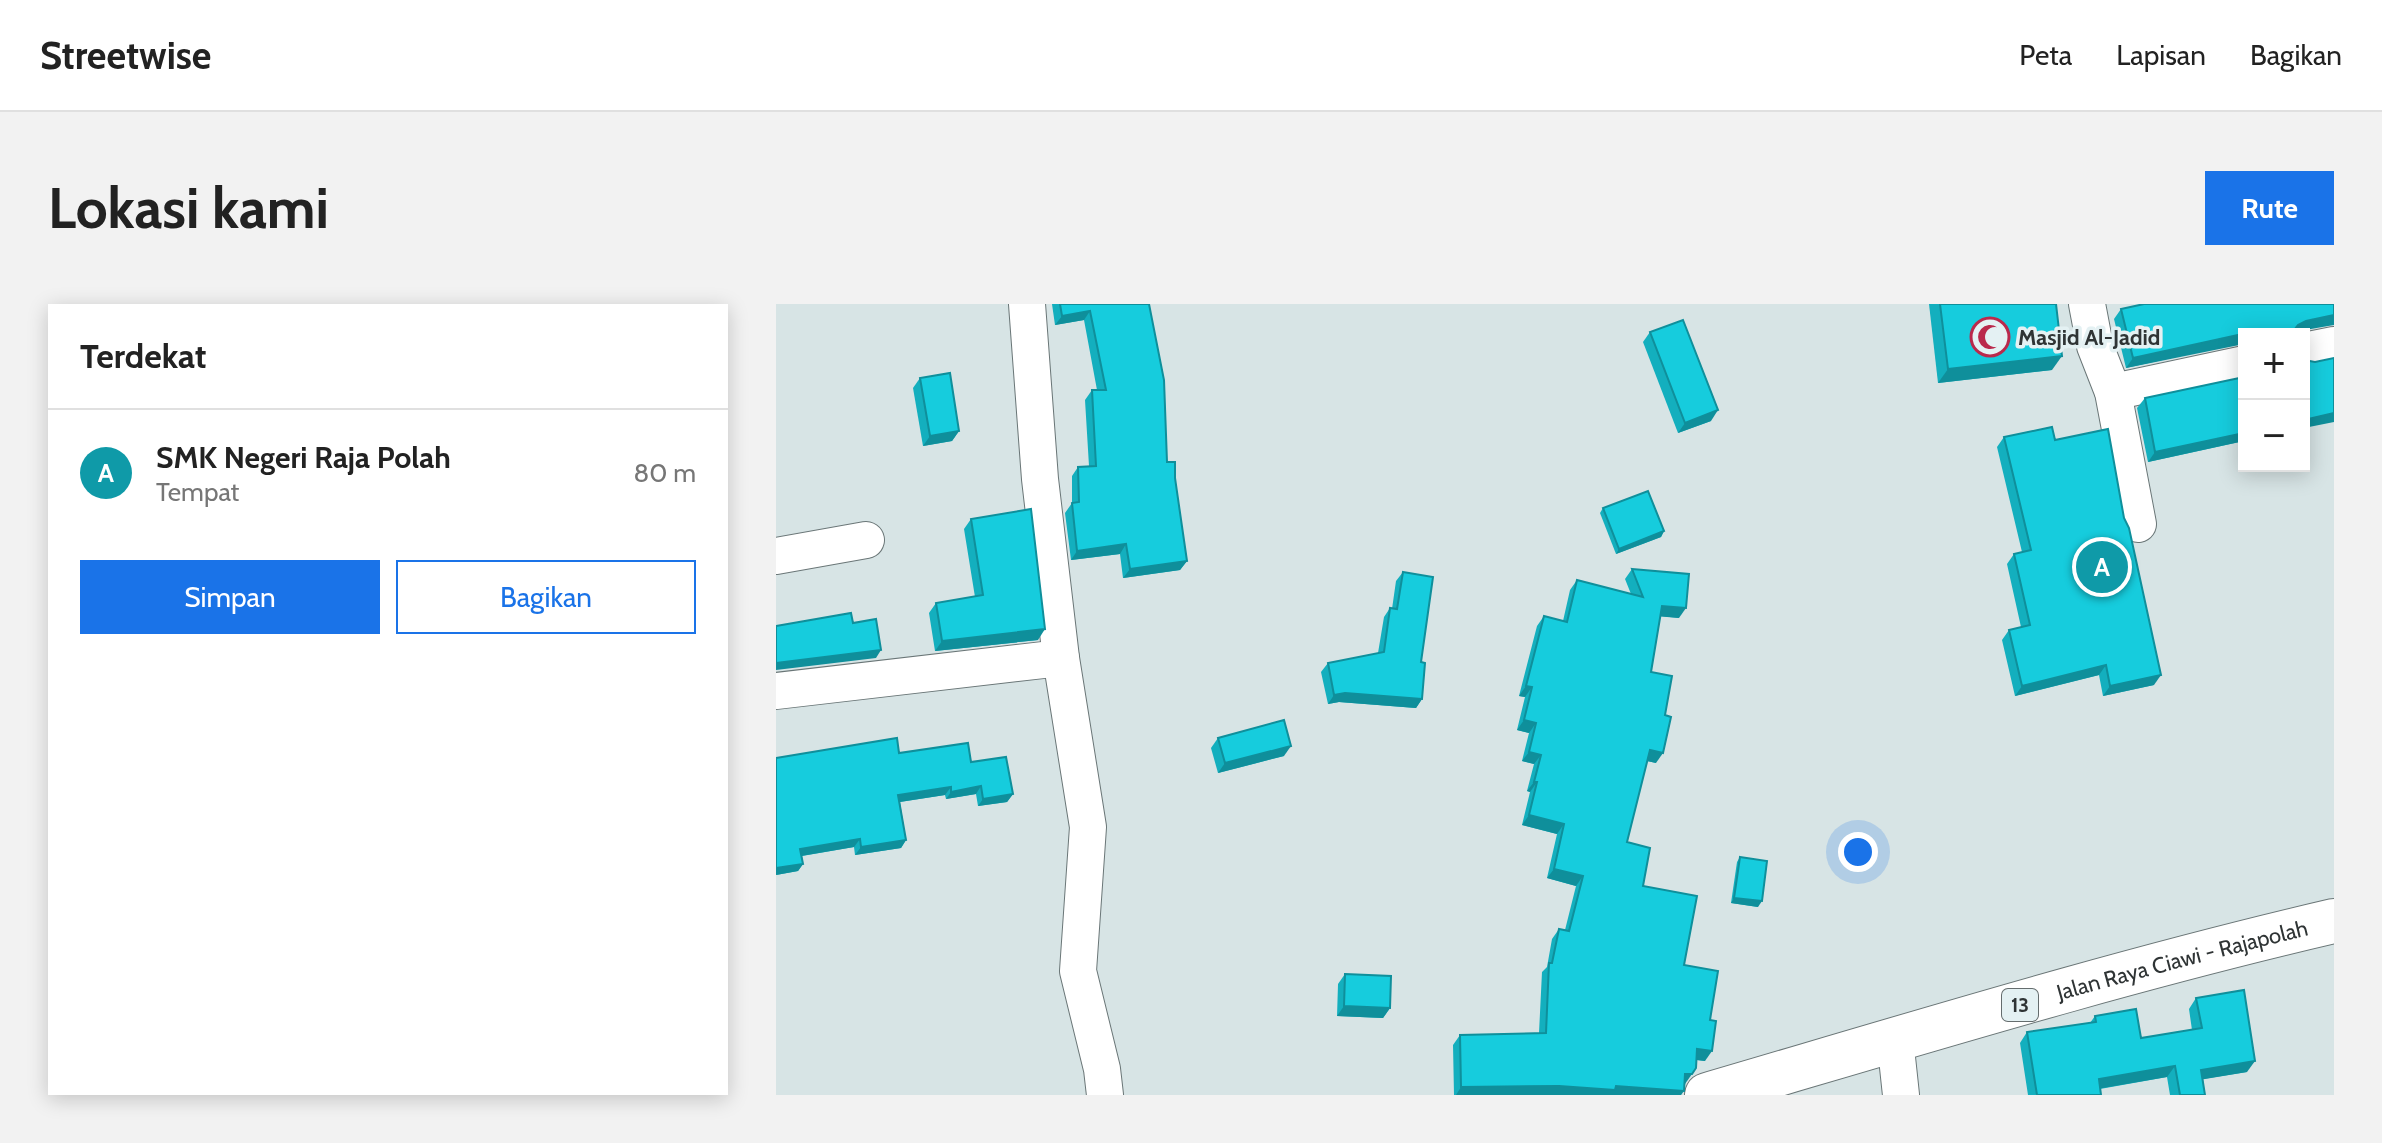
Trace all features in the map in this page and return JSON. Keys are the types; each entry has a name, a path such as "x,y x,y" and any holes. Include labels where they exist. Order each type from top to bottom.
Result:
{"highway":[{"name":"Jalan Raya Ciawi - Rajapolah","path":"1707,1095 1895,1039 2260,938 2334,921"}],"street":[{"path":"1027,304 1040,479 1061,658 1088,827 1078,971 1102,1069 1105,1095"},
{"path":"2087,304 2095,346 2113,392 2138,524"},
{"path":"2310,350 2334,345"},
{"path":"2113,392 2238,365"},
{"path":"776,556 866,540"},
{"path":"776,691 1061,658"},
{"path":"1895,1039 1901,1095"}],"building":[{"path":"1060,304 1149,304 1164,380 1167,462 1175,462 1187,561 1130,569 1126,544 1077,551 1072,503 1079,502 1078,467 1096,466 1092,390 1106,390 1090,311 1062,316"},
{"name":"Masjid Al-Jadid","path":"1940,304 2056,304 2062,356 1948,369"},
{"path":"2144,304 2334,304 2334,315 2306,321 2296,328 2238,328 2238,335 2133,358 2121,309"},
{"path":"1683,320 1718,410 1685,423 1650,332"},
{"path":"2334,358 2334,413 2310,419 2310,361"},
{"path":"950,373 959,431 930,436 920,378"},
{"path":"2238,378 2238,434 2155,452 2145,398"},
{"path":"2052,427 2055,440 2108,429 2124,518 2129,528 2161,675 2110,686 2106,665 2022,686 2009,630 2030,625 2014,554 2031,550 2004,437"},
{"path":"1648,491 1664,531 1619,549 1603,508"},
{"path":"1031,509 1045,629 942,641 936,603 983,595 971,519"},
{"path":"1632,569 1689,574 1686,608 1662,606 1651,672 1672,676 1665,715 1671,717 1663,753 1650,750 1627,842 1650,848 1643,886 1697,896 1684,965 1718,971 1710,1020 1716,1021 1712,1051 1697,1049 1696,1068 1692,1074 1685,1074 1684,1091 1616,1086 1615,1090 1559,1086 1461,1087 1460,1035 1546,1033 1549,963 1552,963 1559,929 1569,931 1583,876 1554,869 1564,824 1529,815 1541,755 1529,752 1536,723 1524,720 1532,687 1526,686 1544,616 1567,622 1577,580 1643,597"},
{"path":"1403,572 1433,577 1421,662 1425,663 1422,699 1345,693 1334,695 1328,663 1384,652 1390,608 1397,609"},
{"path":"851,613 853,623 876,619 881,650 776,663 776,626"},
{"path":"1284,720 1291,746 1225,763 1218,738"},
{"path":"897,738 899,753 968,743 971,762 1006,757 1013,794 983,799 981,786 951,792 951,787 898,795 906,840 861,847 860,839 800,849 803,864 776,868 776,758"},
{"path":"1740,857 1767,861 1762,901 1734,898"},
{"path":"1345,974 1391,976 1390,1008 1344,1006"},
{"path":"2244,990 2255,1061 2201,1070 2205,1095 2180,1095 2175,1066 2099,1079 2101,1095 2037,1095 2027,1032 2096,1022 2095,1016 2136,1009 2141,1038 2202,1028 2196,998"}],"place":[{"name":"Masjid Al-Jadid","path":"1990,337"},
{"name":"SMK Negeri Raja Polah","path":"2102,567"}]}
